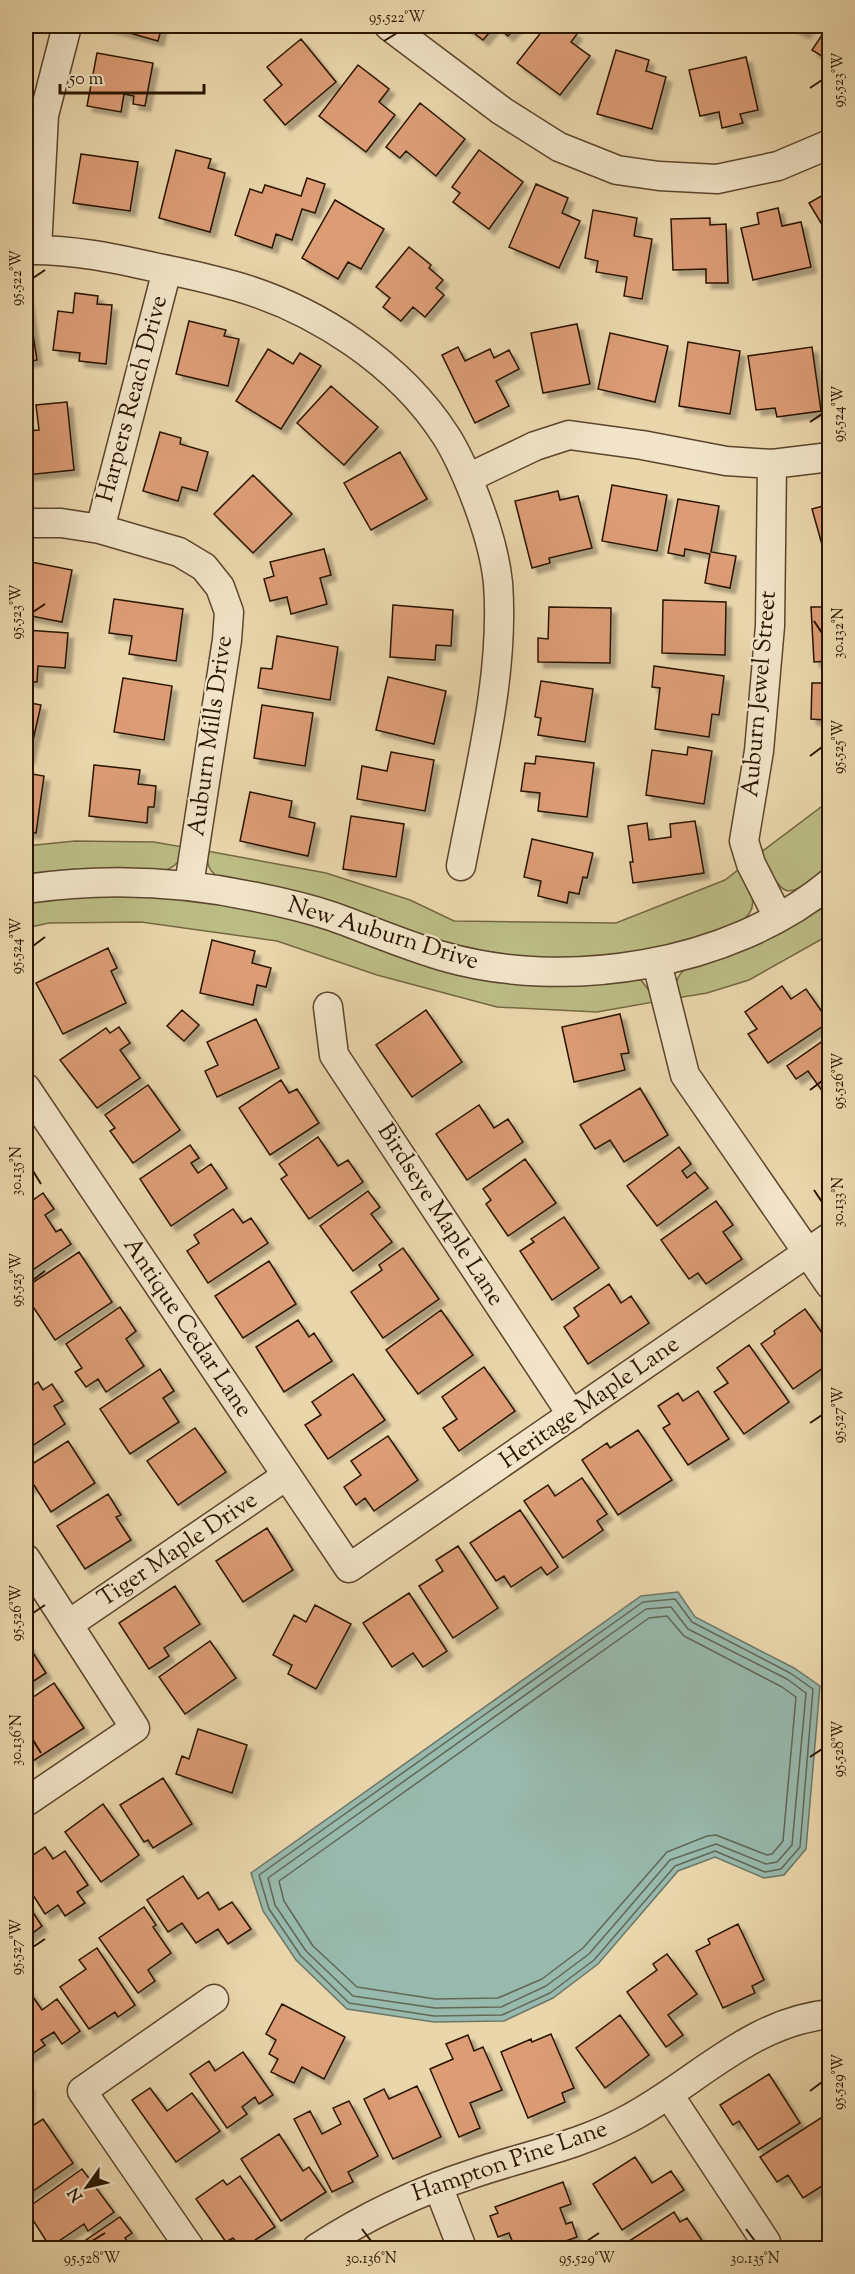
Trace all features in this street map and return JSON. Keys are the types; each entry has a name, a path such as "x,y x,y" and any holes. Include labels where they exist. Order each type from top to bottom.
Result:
{"street":[{"path":"67,26 44,115 32,249 97,254 236,286 280,303 327,326 376,358 411,392 446,436 468,478 486,525 498,581 499,648 461,867"},
{"path":"390,26 502,111 559,147 617,170 659,176 717,179 778,166 830,144"},
{"name":"Harpers Reach Drive","path":"100,529 167,270"},
{"path":"468,478 534,446 569,435 642,445 726,461 772,464 830,457"},
{"name":"Auburn Jewel Street","path":"772,464 770,626 759,751 744,841 751,864 778,917"},
{"path":"26,523 61,523 100,529"},
{"name":"Auburn Mills Drive","path":"100,529 179,552 204,567 220,587 229,612 189,885"},
{"name":"New Auburn Drive","path":"26,889 115,883 189,885 255,897 328,915 443,956 504,968 548,971 614,970 657,963 696,953 744,934 778,917 830,883"},
{"path":"657,963 684,1076 818,1245 830,1285"},
{"name":"Birdseye Maple Lane","path":"328,1007 334,1055 572,1415"},
{"name":"Antique Cedar Lane","path":"26,1088 350,1568"},
{"name":"Heritage Maple Lane","path":"350,1568 818,1245"},
{"name":"Tiger Maple Drive","path":"69,1623 286,1476"},
{"path":"26,1559 135,1728 26,1802"},
{"path":"190,2248 82,2091 214,1999"},
{"name":"Hampton Pine Lane","path":"317,2248 390,2206 438,2186 582,2141 631,2118 669,2095 750,2039 787,2023 830,2014"},
{"path":"669,2095 766,2242"},
{"path":"438,2186 462,2248"}],"green space":[{"path":"829,801 829,867 795,890 788,891 776,881 760,853"},
{"path":"75,841 154,842 183,847 177,863 163,871 26,875 26,846"},
{"path":"207,851 326,873 410,900 454,921 616,923 725,880 738,870 751,895 752,907 743,920 734,925 670,946 611,956 551,958 521,956 462,946 311,898 218,877 209,866"},
{"path":"138,894 261,911 478,977 550,986 625,977 641,980 651,993 654,1002 597,1012 497,1007 377,975 277,941 141,922 49,923 26,928 26,902 75,896"},
{"path":"829,898 829,935 749,980 707,993 677,998 676,982 685,969"}],"water":[{"path":"678,1592 695,1617 794,1668 820,1686 806,1849 784,1875 764,1878 715,1857 678,1871 598,1964 553,1998 504,2021 434,2022 347,2009 296,1960 263,1911 251,1873 641,1596"}],"building":[{"path":"105,26 162,26 158,41"},
{"path":"467,26 495,26 483,40"},
{"path":"496,26 517,26 508,36"},
{"path":"546,26 565,26 577,34 571,42 590,56 560,95 517,63"},
{"path":"791,26 809,26 804,33"},
{"path":"830,26 830,61 812,50"},
{"path":"301,39 336,82 285,125 264,100 282,85 267,67"},
{"path":"616,50 649,60 646,71 666,77 652,129 597,114"},
{"path":"97,53 153,63 145,106 133,104 134,96 124,94 121,112 87,106"},
{"path":"746,57 758,110 740,114 743,123 722,128 719,112 700,116 689,70"},
{"path":"358,65 389,89 379,102 395,115 366,152 319,116"},
{"path":"420,103 465,139 436,176 406,151 400,158 386,147"},
{"path":"176,150 211,159 208,168 225,173 210,232 159,218"},
{"path":"479,150 523,182 489,229 453,202 460,193 452,187"},
{"path":"81,154 138,162 130,211 73,203"},
{"path":"307,178 325,184 315,213 302,209 292,240 276,234 272,248 235,235 250,189 262,193 265,185 301,196"},
{"path":"536,184 568,198 562,213 580,221 559,268 509,247"},
{"path":"830,191 830,238 809,203"},
{"path":"335,200 384,229 361,269 348,262 338,279 302,258"},
{"path":"778,208 782,226 801,222 811,267 753,280 741,228 759,224 757,213"},
{"path":"593,210 637,218 634,236 652,239 642,299 624,296 627,277 596,272 598,261 585,258"},
{"path":"710,218 710,225 726,224 728,283 706,283 706,269 673,270 671,219"},
{"path":"409,247 431,265 429,268 443,280 436,288 444,295 425,317 413,307 401,321 383,307 390,298 376,287"},
{"path":"26,289 37,360 26,362"},
{"path":"75,293 98,296 97,304 112,305 106,364 79,361 80,353 53,350 58,311 73,313"},
{"path":"189,321 226,330 224,336 239,339 228,386 176,374"},
{"path":"577,324 590,384 543,393 531,333"},
{"path":"610,333 668,346 655,402 598,389"},
{"path":"688,342 740,351 730,414 679,406"},
{"path":"458,347 465,361 490,349 494,358 509,350 519,369 496,381 509,406 475,423 442,355"},
{"path":"812,347 821,411 777,417 775,408 756,410 748,356"},
{"path":"268,349 293,364 300,353 321,366 281,429 236,401"},
{"path":"331,386 378,427 344,465 297,423"},
{"path":"67,402 74,470 26,475 26,431 39,430 36,405"},
{"path":"160,432 181,438 180,444 208,452 197,491 182,487 178,501 143,491"},
{"path":"400,452 427,499 371,530 344,483"},
{"path":"253,475 292,514 253,553 214,514"},
{"path":"612,485 667,495 657,551 602,541"},
{"path":"558,491 560,500 578,496 592,548 549,558 550,563 532,568 515,501"},
{"path":"678,499 719,506 711,552 736,556 730,588 705,583 710,554 685,549 684,556 668,553"},
{"path":"830,504 830,573 812,509"},
{"path":"324,549 331,575 320,578 327,604 291,614 287,597 270,601 264,579 274,576 270,562"},
{"path":"26,561 72,570 62,622 26,615"},
{"path":"114,599 183,609 176,661 129,654 132,636 109,633"},
{"path":"663,600 726,602 725,655 662,653"},
{"path":"393,605 453,610 451,646 436,645 435,660 390,657"},
{"path":"549,607 611,608 610,663 538,662 538,638 548,639"},
{"path":"811,607 830,607 830,661 814,662"},
{"path":"26,630 68,633 65,668 38,666 37,682 26,681"},
{"path":"277,636 338,647 330,700 258,688 261,668 272,669"},
{"path":"654,666 724,676 719,715 712,714 709,737 655,729 660,688 652,687"},
{"path":"388,677 446,691 434,744 376,730"},
{"path":"123,678 172,686 164,740 114,732"},
{"path":"541,681 593,689 585,742 538,735 541,718 535,717"},
{"path":"812,683 830,683 830,737 825,737 825,720 811,719"},
{"path":"26,702 41,705 29,758 26,757"},
{"path":"262,705 313,713 305,766 254,758"},
{"path":"688,747 712,751 704,804 646,795 652,750 687,755"},
{"path":"391,752 434,760 425,811 357,799 362,766 387,771"},
{"path":"536,756 594,763 587,817 538,811 540,793 521,791 525,763 535,764"},
{"path":"94,765 140,770 138,784 156,786 154,807 148,807 147,823 89,816"},
{"path":"26,773 44,776 36,833 26,832"},
{"path":"250,792 292,801 289,817 315,823 308,856 240,841"},
{"path":"351,816 404,824 396,877 343,869"},
{"path":"695,821 704,873 633,883 630,862 633,862 628,826 647,823 649,840 671,837 670,824"},
{"path":"532,839 593,853 587,878 583,877 579,894 569,892 567,903 538,896 541,881 524,877"},
{"path":"212,940 255,951 252,963 271,968 266,987 257,985 253,1005 200,993"},
{"path":"108,948 117,968 111,971 126,1003 63,1034 36,983"},
{"path":"782,986 791,999 806,989 829,1022 768,1063 748,1034 757,1029 745,1012"},
{"path":"182,1010 199,1025 184,1041 167,1026"},
{"path":"426,1010 462,1062 412,1097 376,1045"},
{"path":"620,1014 629,1053 621,1054 625,1070 574,1082 562,1027"},
{"path":"256,1019 279,1068 217,1097 205,1071 218,1065 207,1042"},
{"path":"119,1027 130,1043 120,1050 140,1078 97,1108 60,1060 106,1028 110,1033"},
{"path":"830,1036 830,1102 808,1071 796,1079 787,1066"},
{"path":"281,1080 289,1093 297,1089 319,1123 270,1155 239,1108"},
{"path":"148,1085 180,1130 133,1163 110,1131 115,1128 105,1115"},
{"path":"640,1088 668,1135 624,1162 610,1140 595,1149 580,1125"},
{"path":"479,1105 494,1128 508,1119 523,1142 467,1180 436,1134"},
{"path":"318,1137 338,1166 348,1160 363,1182 309,1219 281,1179 287,1175 279,1164"},
{"path":"190,1145 199,1158 191,1163 198,1173 211,1164 227,1188 171,1226 140,1179"},
{"path":"679,1147 691,1164 682,1171 687,1178 695,1172 708,1188 657,1226 627,1186"},
{"path":"525,1159 556,1203 508,1236 486,1204 491,1200 483,1189"},
{"path":"368,1191 380,1207 371,1214 392,1242 353,1271 320,1226"},
{"path":"43,1193 54,1209 45,1215 56,1232 61,1229 71,1244 28,1273 26,1269 26,1205"},
{"path":"716,1201 733,1225 723,1232 742,1259 706,1284 698,1273 689,1279 661,1240"},
{"path":"233,1209 243,1223 251,1218 268,1243 208,1283 187,1251 199,1243 194,1235"},
{"path":"564,1217 599,1268 552,1300 520,1251 534,1242 531,1239"},
{"path":"403,1248 439,1299 383,1338 351,1292 382,1270 379,1265"},
{"path":"79,1252 112,1302 55,1340 26,1296 26,1287"},
{"path":"269,1261 296,1304 243,1338 215,1296"},
{"path":"609,1284 621,1303 631,1296 649,1323 588,1364 564,1327 579,1316 574,1308"},
{"path":"120,1307 136,1331 126,1339 144,1366 106,1392 98,1379 86,1387 75,1372 82,1368 66,1344"},
{"path":"805,1309 830,1344 830,1363 793,1389 761,1344 775,1334 774,1331"},
{"path":"441,1310 473,1355 418,1394 386,1350"},
{"path":"298,1320 309,1337 314,1333 332,1361 284,1392 256,1347"},
{"path":"749,1345 789,1402 744,1434 714,1392 728,1383 717,1368"},
{"path":"484,1367 515,1411 459,1451 443,1428 457,1419 442,1397"},
{"path":"160,1369 174,1391 163,1398 179,1422 130,1454 100,1409"},
{"path":"353,1374 385,1420 328,1459 305,1425 321,1415 312,1402"},
{"path":"38,1382 43,1390 52,1384 63,1401 54,1406 65,1424 26,1450 26,1390"},
{"path":"698,1391 729,1439 688,1465 663,1428 670,1424 658,1406 678,1393 683,1401"},
{"path":"195,1428 226,1472 178,1505 147,1461"},
{"path":"638,1430 672,1480 618,1515 582,1460 607,1443 610,1448"},
{"path":"388,1436 418,1480 374,1511 365,1498 356,1505 344,1487 361,1475 351,1461"},
{"path":"68,1441 95,1483 51,1512 34,1485 29,1488 26,1483 26,1468"},
{"path":"582,1478 607,1514 597,1521 603,1530 563,1558 524,1501 548,1485 555,1496"},
{"path":"108,1494 121,1515 116,1517 131,1540 85,1569 57,1526"},
{"path":"520,1510 558,1567 547,1575 541,1567 511,1587 504,1576 496,1581 470,1543"},
{"path":"267,1528 293,1570 243,1602 216,1561"},
{"path":"458,1546 498,1608 453,1638 419,1586 443,1571 436,1560"},
{"path":"175,1586 200,1624 164,1648 169,1656 149,1669 119,1623"},
{"path":"409,1593 447,1651 423,1667 413,1653 392,1667 363,1623"},
{"path":"315,1605 351,1624 316,1689 288,1674 292,1665 273,1655 294,1615 306,1622"},
{"path":"210,1641 236,1678 185,1714 159,1677"},
{"path":"26,1642 46,1673 26,1686"},
{"path":"54,1683 84,1728 33,1761 26,1749 26,1702"},
{"path":"198,1729 247,1745 232,1793 176,1774 182,1756 189,1759"},
{"path":"163,1778 192,1824 153,1848 148,1840 144,1842 120,1805"},
{"path":"103,1804 139,1855 101,1882 65,1832"},
{"path":"45,1847 53,1859 65,1851 88,1885 77,1892 85,1903 65,1916 58,1905 45,1914 26,1884 26,1860"},
{"path":"183,1876 198,1899 208,1892 219,1910 232,1902 251,1929 228,1944 218,1929 196,1943 182,1923 168,1932 147,1900"},
{"path":"26,1902 42,1926 26,1938"},
{"path":"144,1907 156,1925 153,1927 171,1953 148,1970 155,1981 138,1993 99,1938"},
{"path":"738,1924 764,1980 752,1986 755,1993 723,2008 696,1951 710,1944 708,1939"},
{"path":"97,1948 135,2005 118,2017 115,2012 89,2029 60,1987 86,1969 79,1960"},
{"path":"667,1954 697,1994 668,2015 683,2035 666,2047 627,1992 657,1970 653,1964"},
{"path":"26,1987 42,2010 57,1999 80,2031 62,2044 54,2032 41,2040 45,2045 26,2058"},
{"path":"282,2004 345,2037 324,2079 302,2067 294,2083 271,2072 278,2059 269,2054 276,2040 266,2034"},
{"path":"620,2015 649,2055 605,2088 576,2048"},
{"path":"551,2034 574,2088 562,2093 565,2102 528,2118 501,2052 531,2039 532,2042"},
{"path":"468,2035 474,2051 483,2047 502,2090 470,2103 480,2128 459,2137 430,2069 453,2059 446,2044"},
{"path":"243,2052 273,2095 259,2104 255,2097 242,2107 247,2114 227,2128 190,2074 209,2061 215,2071"},
{"path":"769,2074 800,2123 758,2150 739,2121 733,2125 720,2105"},
{"path":"26,2085 29,2085 28,2121 26,2121"},
{"path":"417,2086 441,2137 393,2159 364,2099 384,2089 389,2099"},
{"path":"150,2088 167,2111 192,2093 220,2131 176,2162 132,2100"},
{"path":"349,2101 378,2156 348,2172 353,2182 332,2192 294,2119 310,2111 322,2134 341,2124 333,2108"},
{"path":"827,2114 830,2118 830,2181 803,2198 788,2175 777,2182 760,2157"},
{"path":"43,2119 73,2163 26,2196 26,2130"},
{"path":"279,2134 303,2171 309,2167 326,2192 281,2221 241,2159"},
{"path":"635,2157 652,2183 671,2171 684,2190 622,2230 593,2184"},
{"path":"82,2169 114,2212 88,2231 84,2224 50,2247 26,2209"},
{"path":"240,2176 275,2227 243,2248 233,2238 226,2242 196,2199 223,2180 227,2185"},
{"path":"563,2182 571,2204 560,2208 566,2224 572,2222 577,2237 546,2248 515,2248 509,2233 498,2237 490,2216 498,2213 495,2207"},
{"path":"674,2212 680,2222 687,2218 707,2248 625,2248 623,2245"},
{"path":"120,2217 132,2233 125,2238 131,2247 138,2243 142,2248 74,2248"},
{"path":"417,2242 420,2248 400,2248"}]}
